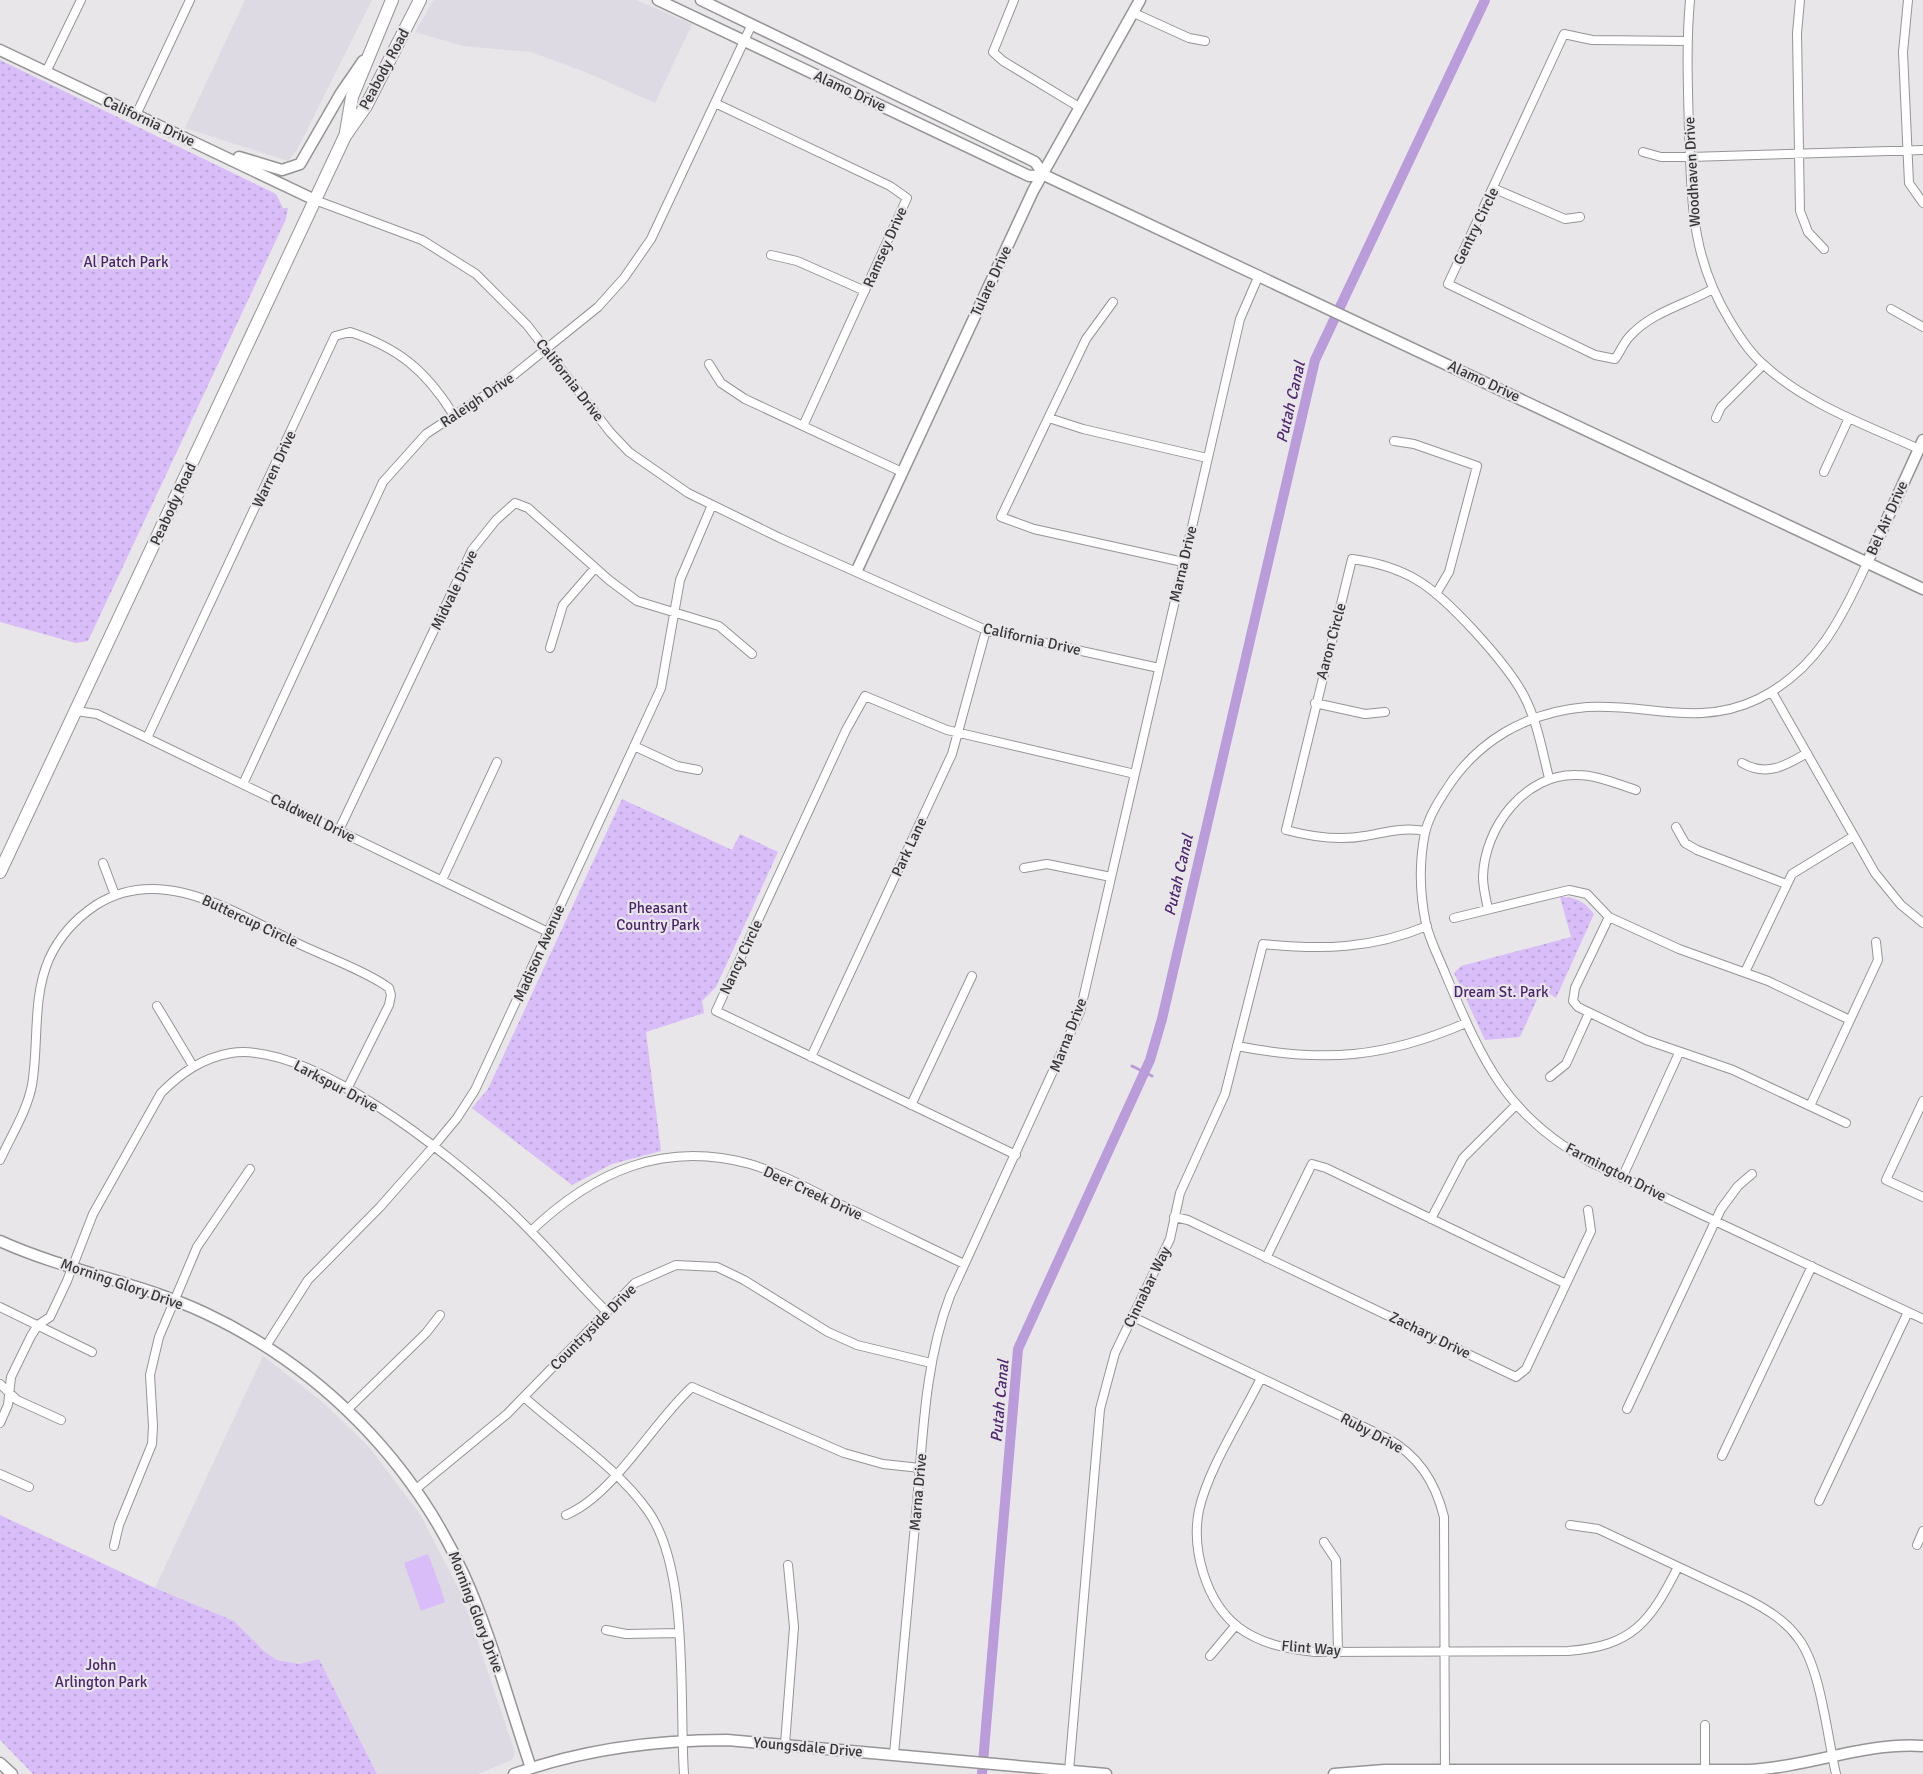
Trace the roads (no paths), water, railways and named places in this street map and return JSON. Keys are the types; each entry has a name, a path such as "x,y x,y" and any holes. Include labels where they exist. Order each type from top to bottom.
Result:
{"main road":[{"name":"Peabody Road","path":"345,136 352,97 392,0"},
{"name":"Peabody Road","path":"0,872 345,136 366,106 420,0"}],"street":[{"path":"46,72 81,0"},
{"path":"136,115 190,0"},
{"name":"Alamo Drive","path":"658,0 1029,176 1044,175 1259,275 1923,589"},
{"name":"Alamo Drive","path":"701,0 1035,162 1044,175"},
{"path":"1014,0 993,52 1003,61 1078,106"},
{"name":"Tulare Drive","path":"857,570 1033,192 1044,175 1078,106 1140,0"},
{"name":"Woodhaven Drive","path":"1690,0 1687,41 1690,157 1697,245 1711,290 1735,329 1763,365 1791,386 1849,418 1921,444"},
{"path":"1800,0 1797,33 1800,211 1808,232 1824,249"},
{"path":"1908,0 1903,52 1909,183 1923,203"},
{"path":"1134,13 1189,38 1205,41"},
{"name":"Raleigh Drive","path":"243,784 383,482 412,448 453,414 505,382 598,307 624,278 643,253 752,24"},
{"name":"Gentry Circle","path":"1687,41 1592,40 1564,34 1495,189 1448,284 1595,355 1615,359 1639,327 1681,303 1711,290"},
{"name":"California Drive","path":"0,50 315,200 422,240 453,257 511,306 592,411 629,452 658,474 712,505 986,630 1159,668"},
{"path":"195,143 271,168 282,170 296,167 310,151 341,93 370,51"},
{"name":"Ramsey Drive","path":"715,103 890,186 907,198 803,426"},
{"path":"1643,152 1661,157 1690,157 1923,150"},
{"path":"1495,189 1565,219 1580,217"},
{"path":"771,255 797,261 865,291"},
{"name":"Marna Drive","path":"894,1754 931,1364 942,1317 964,1264 1080,1012 1240,319 1259,275"},
{"path":"1113,302 1086,339 1001,517 1034,529 1183,562"},
{"path":"1891,309 1923,327"},
{"name":"Warren Drive","path":"147,738 335,336 350,332 404,356 434,385 453,414"},
{"path":"709,364 722,383 745,399 902,472"},
{"path":"1716,418 1721,407 1763,365"},
{"path":"1049,418 1083,429 1207,458"},
{"path":"1824,472 1849,418"},
{"path":"1394,441 1413,444 1477,466 1449,572 1436,594"},
{"name":"Bel Air Drive","path":"1867,563 1921,444"},
{"name":"Midvale Drive","path":"339,830 472,550 496,520 515,503 528,508 595,568 637,601 719,626 752,654"},
{"name":"Madison Avenue","path":"266,1346 308,1280 380,1207 433,1148 458,1118 475,1090 661,688 674,612 686,563 712,505"},
{"name":"Aaron Circle","path":"1425,831 1410,828 1390,829 1342,838 1322,838 1286,830 1315,703 1352,559 1393,568 1418,580 1436,594 1500,658 1524,696 1533,717 1549,778"},
{"name":"Farmington Drive","path":"1867,563 1842,616 1819,650 1802,669 1772,692 1742,705 1701,713 1671,714 1588,707 1559,710 1533,717 1504,731 1468,760 1453,778 1436,806 1425,831 1421,860 1427,926 1487,1067 1516,1104 1558,1142 1622,1178 1923,1319"},
{"path":"550,648 563,605 595,568"},
{"name":"Park Lane","path":"811,1058 959,733 986,630"},
{"path":"1772,692 1886,888 1901,905 1923,922"},
{"name":"Nancy Circle","path":"959,733 926,723 865,696 846,730 798,839 733,972 717,1011 1016,1155"},
{"path":"1315,703 1365,714 1385,712"},
{"name":"Caldwell Drive","path":"76,711 97,714 548,932"},
{"path":"959,733 1135,774"},
{"path":"634,746 677,766 698,770"},
{"path":"1742,763 1762,771 1777,769 1807,753"},
{"path":"442,880 497,762"},
{"path":"1488,909 1483,879 1485,861 1494,833 1521,797 1549,778 1577,775 1636,790"},
{"path":"1676,828 1685,843 1697,850 1786,884"},
{"path":"1745,972 1792,874 1854,836"},
{"path":"103,863 115,896"},
{"path":"1024,868 1047,864 1111,877"},
{"name":"Buttercup Circle","path":"0,1160 2,1151 27,1104 32,1086 41,984 49,958 77,919 115,896 160,889 198,896 386,986 391,995 389,1005 347,1089"},
{"path":"1454,918 1569,890 1587,894 1609,917 1693,956 1745,972 1850,1020"},
{"path":"1609,917 1573,995 1573,1001 1578,1007 1679,1053 1733,1070 1846,1123"},
{"name":"Cinnabar Way","path":"1069,1771 1100,1409 1109,1370 1170,1239 1174,1217 1188,1173 1225,1094 1263,944 1303,949 1350,947 1378,942 1427,926"},
{"path":"1810,1106 1878,960 1876,942"},
{"path":"911,1105 972,975"},
{"path":"157,1006 193,1066"},
{"path":"1550,1077 1566,1064 1589,1013"},
{"path":"1237,1046 1298,1056 1362,1054 1418,1043 1467,1023"},
{"name":"Larkspur Drive","path":"0,1423 8,1406 11,1377 38,1325 50,1317 93,1214 161,1093 177,1077 193,1066 232,1053 253,1053 292,1061 379,1108 486,1190 531,1231 606,1311"},
{"path":"1622,1178 1679,1053"},
{"path":"1923,1101 1886,1180 1923,1197"},
{"path":"1431,1219 1462,1158 1516,1104"},
{"name":"Deer Creek Drive","path":"531,1231 577,1191 621,1168 665,1157 726,1158 782,1176 964,1264"},
{"path":"1266,1258 1312,1164 1566,1284"},
{"path":"114,1546 119,1525 152,1444 150,1375 152,1357 173,1299 197,1247 250,1169"},
{"path":"1626,1409 1715,1221 1738,1186 1752,1174"},
{"name":"Zachary Drive","path":"1174,1217 1188,1220 1516,1377 1526,1370 1591,1231 1588,1210"},
{"name":"Morning Glory Drive","path":"0,1241 173,1299 230,1325 266,1346 317,1383 347,1410 387,1452 416,1489 447,1540 474,1597 531,1768"},
{"name":"Countryside Drive","path":"416,1489 455,1460 524,1397 635,1283 649,1274 675,1265 699,1264 731,1272 828,1332 856,1345 931,1364"},
{"path":"1722,1456 1812,1266"},
{"path":"0,1307 92,1352"},
{"path":"1819,1501 1908,1312"},
{"path":"347,1410 426,1333 440,1315"},
{"name":"Ruby Drive","path":"1133,1317 1395,1443 1412,1456 1426,1472 1437,1493 1444,1517 1445,1772"},
{"name":"Flint Way","path":"1261,1378 1207,1486 1198,1522 1200,1559 1211,1593 1236,1625 1267,1643 1286,1649 1338,1652 1568,1651 1610,1645 1642,1623 1658,1604 1678,1567"},
{"path":"0,1384 17,1400 61,1420"},
{"path":"566,1515 579,1510 615,1475 692,1387 844,1453 883,1464 920,1468"},
{"path":"524,1397 615,1475 648,1511 661,1532 669,1552 676,1600 684,1774"},
{"path":"0,1474 29,1487"},
{"path":"1570,1525 1598,1529 1768,1610 1799,1638 1813,1665 1836,1774"},
{"path":"1917,1545 1923,1532"},
{"path":"1324,1542 1336,1560 1338,1652"},
{"path":"785,1744 794,1627 788,1565"},
{"path":"1210,1656 1236,1625"},
{"path":"606,1630 626,1634 678,1633"},
{"path":"1705,1725 1705,1770"},
{"name":"Youngsdale Drive","path":"514,1774 610,1748 682,1740 727,1740 1106,1774"},
{"path":"1334,1774 1376,1770 1445,1772 1768,1769 1880,1746 1923,1746"},
{"path":"0,1762 12,1774"}],"waterway":[{"name":"Putah Canal","path":"982,1774 1018,1349 1150,1060 1162,1019 1315,360 1485,0"},
{"name":"Putah Canal","path":"1132,1066 1152,1076"}],"park label":[{"name":"Al Patch Park","path":"126,262"},
{"name":"Pheasant Country Park","path":"658,916"},
{"name":"Dream St. Park","path":"1501,992"},
{"name":"John Arlington Park","path":"101,1674"}]}
